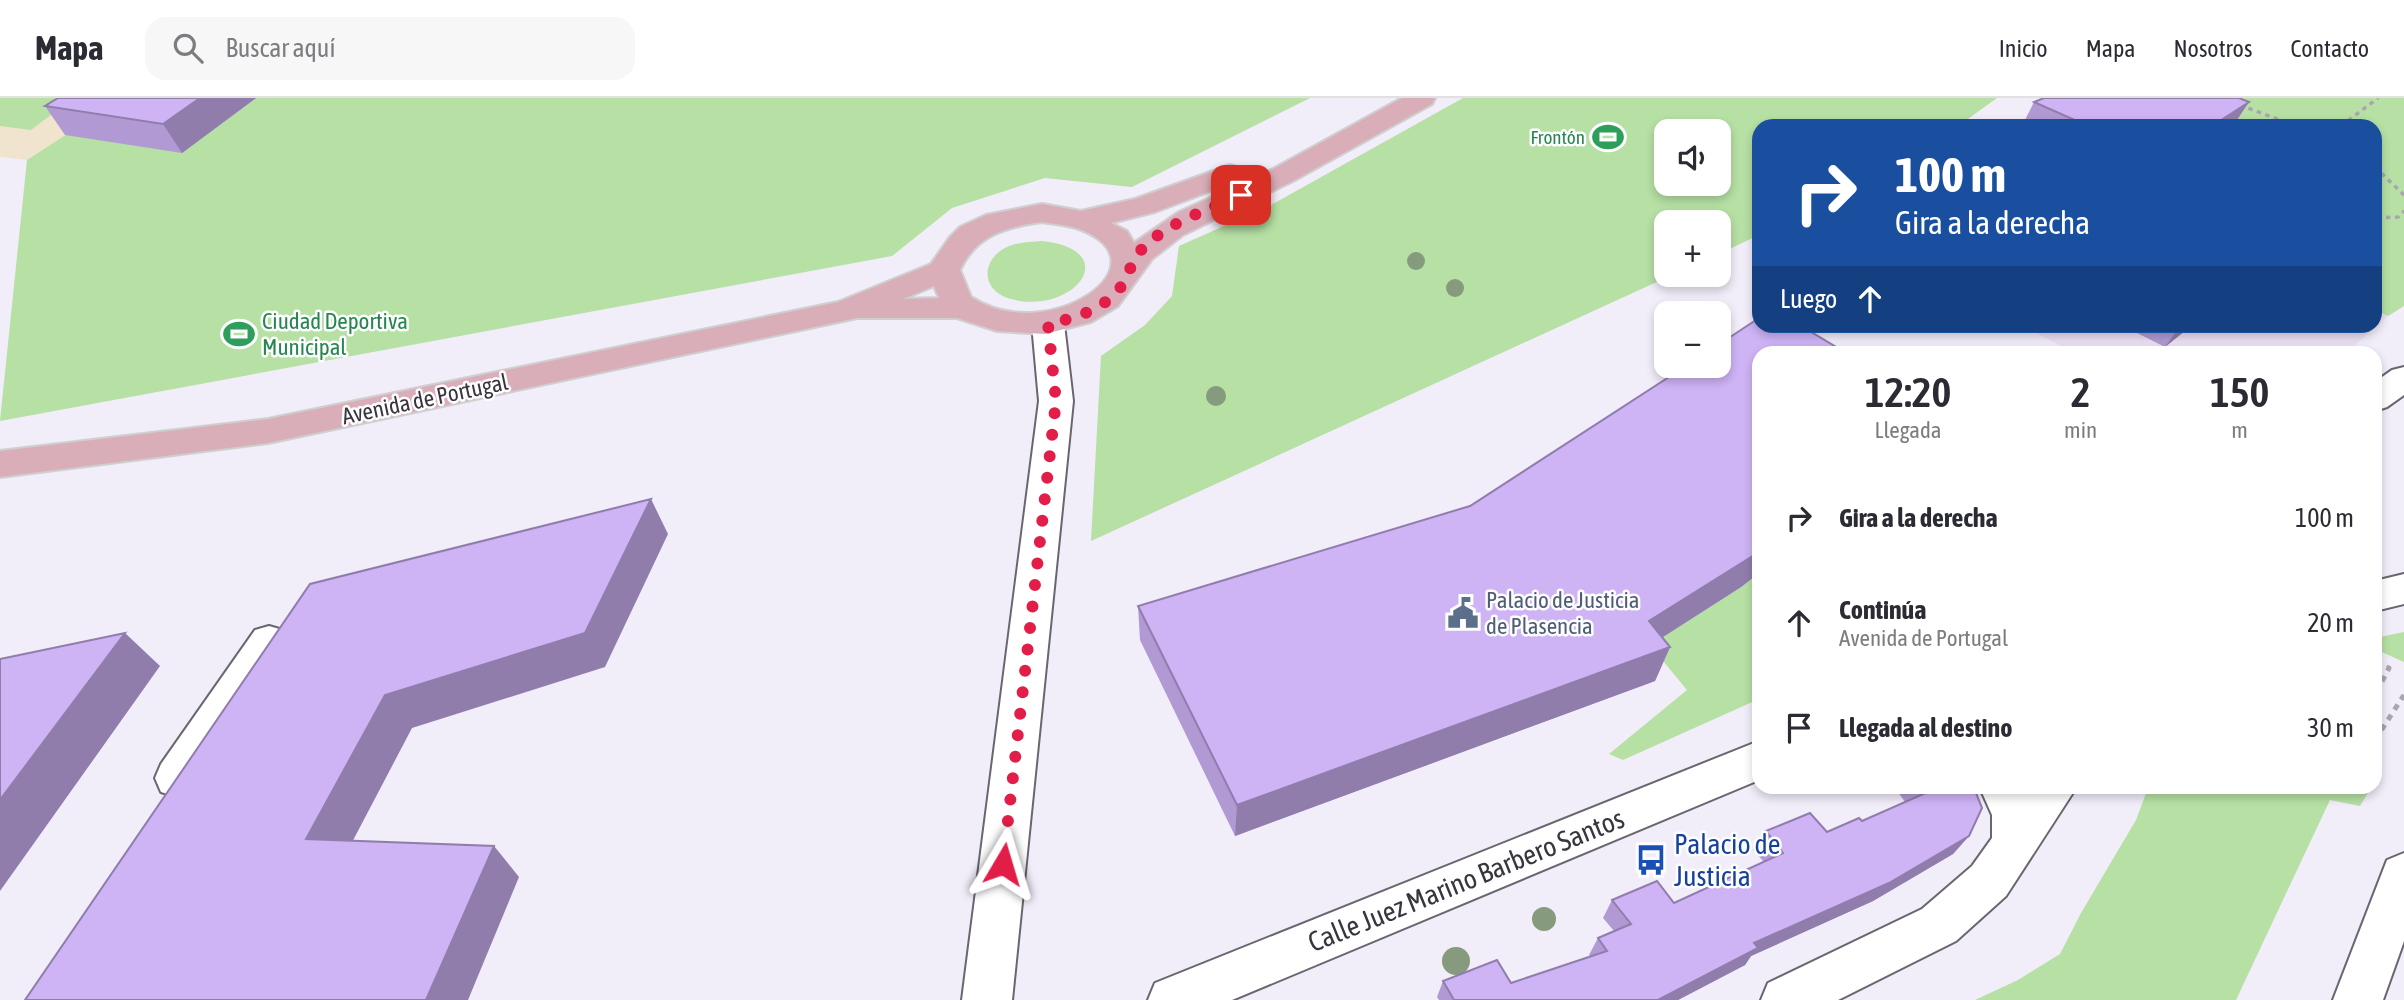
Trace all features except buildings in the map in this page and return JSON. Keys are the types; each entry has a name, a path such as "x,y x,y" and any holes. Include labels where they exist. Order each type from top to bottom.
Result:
{"main road":[{"path":"1083,220 1144,206 1208,184 1267,157 1374,98"},
{"path":"1128,268 1125,250 1113,234 1069,215 1042,213 1013,216 988,224 966,237 951,252 944,270 957,301 973,314 1021,325 1048,324 1079,317 1104,304 1121,287 1128,268 1142,250 1175,226 1263,185 1422,98"},
{"name":"Avenida de Portugal","path":"846,311 944,270"},
{"name":"Avenida de Portugal","path":"0,464 268,431 846,311 966,308"}],"street":[{"path":"987,1000 1056,401 1048,324"},
{"path":"2382,394 2404,378"},
{"path":"2382,594 2404,589"},
{"path":"152,815 269,642"},
{"name":"Calle Juez Marino Barbero Santos","path":"1173,1000 1752,763"},
{"path":"2006,794 2015,816 2015,841"},
{"path":"1786,1000 1939,925 1989,881 2050,794"},
{"path":"2358,1000 2404,875"}],"path":[{"path":"2350,119 2378,98"},
{"path":"2235,103 2277,119"},
{"path":"2382,174 2404,195"},
{"path":"2382,218 2398,216 2404,211"},
{"path":"2382,666 2389,668 2382,682"},
{"path":"2382,729 2404,695"}],"shaded area":[{"path":"0,98 122,98 27,160 0,157"},
{"path":"2036,333 2369,333 2354,346 2061,346"}],"green space":[{"path":"0,98 73,98 31,130 0,126"},
{"name":"Ciudad Deportiva Municipal","path":"122,98 1310,98 1132,187 1045,178 952,208 892,256 0,421 27,160"},
{"path":"1463,98 1997,98 1968,119 1752,119 1752,238 1731,248 1731,210 1654,210 1654,283 1091,541 1101,356 1145,325 1172,296 1179,246 1271,205"},
{"path":"2064,98 2404,98 2404,306 2388,316 2382,313 2382,119 2038,119"},
{"path":"1042,241 1067,247 1081,256 1085,268 1081,280 1070,290 1054,298 1034,302 1011,299 993,289 989,281 989,266 1000,251 1013,245"},
{"path":"1752,578 1752,702 1623,760 1609,754 1687,690 1650,645"},
{"path":"2404,632 2404,662 2382,652 2382,637"},
{"path":"2146,794 2367,794 2360,806 2330,800 2236,1000 1975,1000 2018,980 2060,954 2136,820"}],"place":[{"name":"Frontón","path":"1608,137"},
{"name":"Ciudad Deportiva Municipal","path":"239,334"},
{"name":"Palacio de Justicia de Plasencia","path":"1463,613"},
{"name":"Palacio de Justicia","path":"1651,860"}],"route":[{"path":"1003,864 1056,401 1048,324 1079,317 1104,304 1121,287 1128,268 1142,250 1175,226 1241,195"}]}
